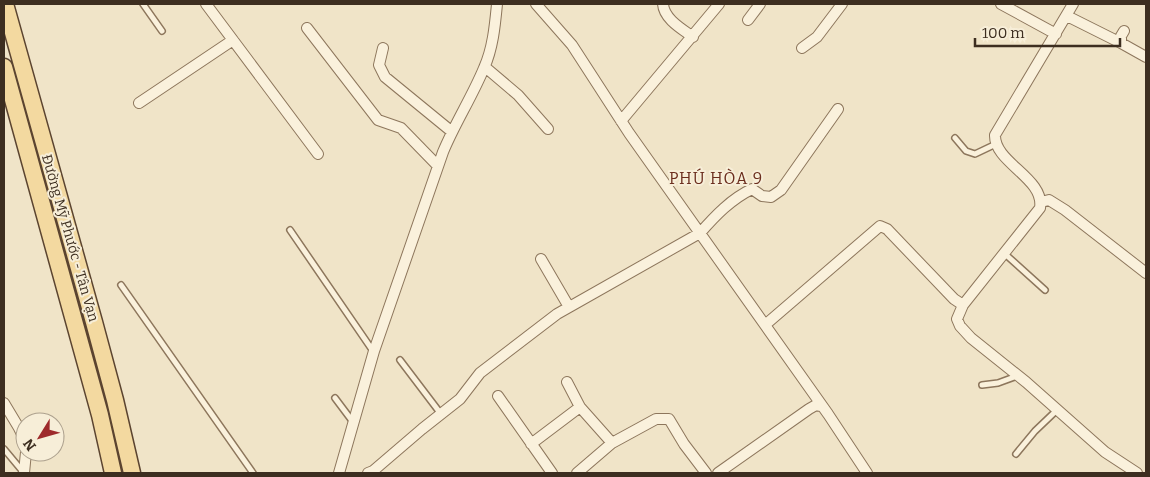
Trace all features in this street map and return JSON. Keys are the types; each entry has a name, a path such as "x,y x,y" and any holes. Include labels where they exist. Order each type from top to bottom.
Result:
{"main road":[{"name":"Đường Mỹ Phước - Tân Vạn","path":"5,4 115,400 132,473"},
{"name":"Đường Mỹ Phước - Tân Vạn","path":"4,73 100,415 113,473"}],"street":[{"path":"206,4 318,154"},
{"path":"340,473 374,351 438,166 451,131 485,67 493,38 497,4"},
{"path":"536,4 572,46 621,122 867,473"},
{"path":"663,4 663,10 673,22 693,37"},
{"path":"621,122 719,4"},
{"path":"748,20 760,4"},
{"path":"802,48 817,37 842,4"},
{"path":"1001,4 1056,34"},
{"path":"1074,4 995,135 996,144 1003,154 1039,194 1040,208 963,305 957,319 960,326 971,338 1105,452 1137,473"},
{"path":"1067,16 1146,57"},
{"path":"308,28 378,120 401,128 438,166"},
{"path":"1122,43 1121,36 1124,30"},
{"path":"139,103 233,40"},
{"path":"383,48 379,65 385,77 451,131"},
{"path":"485,67 518,95 548,129"},
{"path":"368,473 460,399 480,373 557,314 700,233 718,213 752,189 762,196 771,197 781,190 838,109"},
{"path":"1041,202 1049,200 1065,210 1146,273"},
{"path":"765,325 880,226 887,229 954,300 963,305"},
{"path":"541,259 569,307"},
{"path":"567,382 580,407 612,443"},
{"path":"498,396 552,473"},
{"path":"4,403 15,420"},
{"path":"718,473 809,408 816,405 821,406"},
{"path":"532,444 580,407"},
{"path":"577,473 612,443 656,419 669,419 684,444 706,473"}],"lane":[{"path":"143,4 162,31"},
{"path":"955,138 966,150 975,154 996,144"},
{"path":"290,230 374,351"},
{"path":"1004,254 1045,290"},
{"path":"121,286 253,473"},
{"path":"400,360 441,414"},
{"path":"982,385 998,383 1017,376"},
{"path":"335,398 353,422"},
{"path":"1016,454 1057,410"},
{"path":"4,449 24,473"}],"district":[{"name":"PHÚ HÒA 9","path":"716,178"}]}
